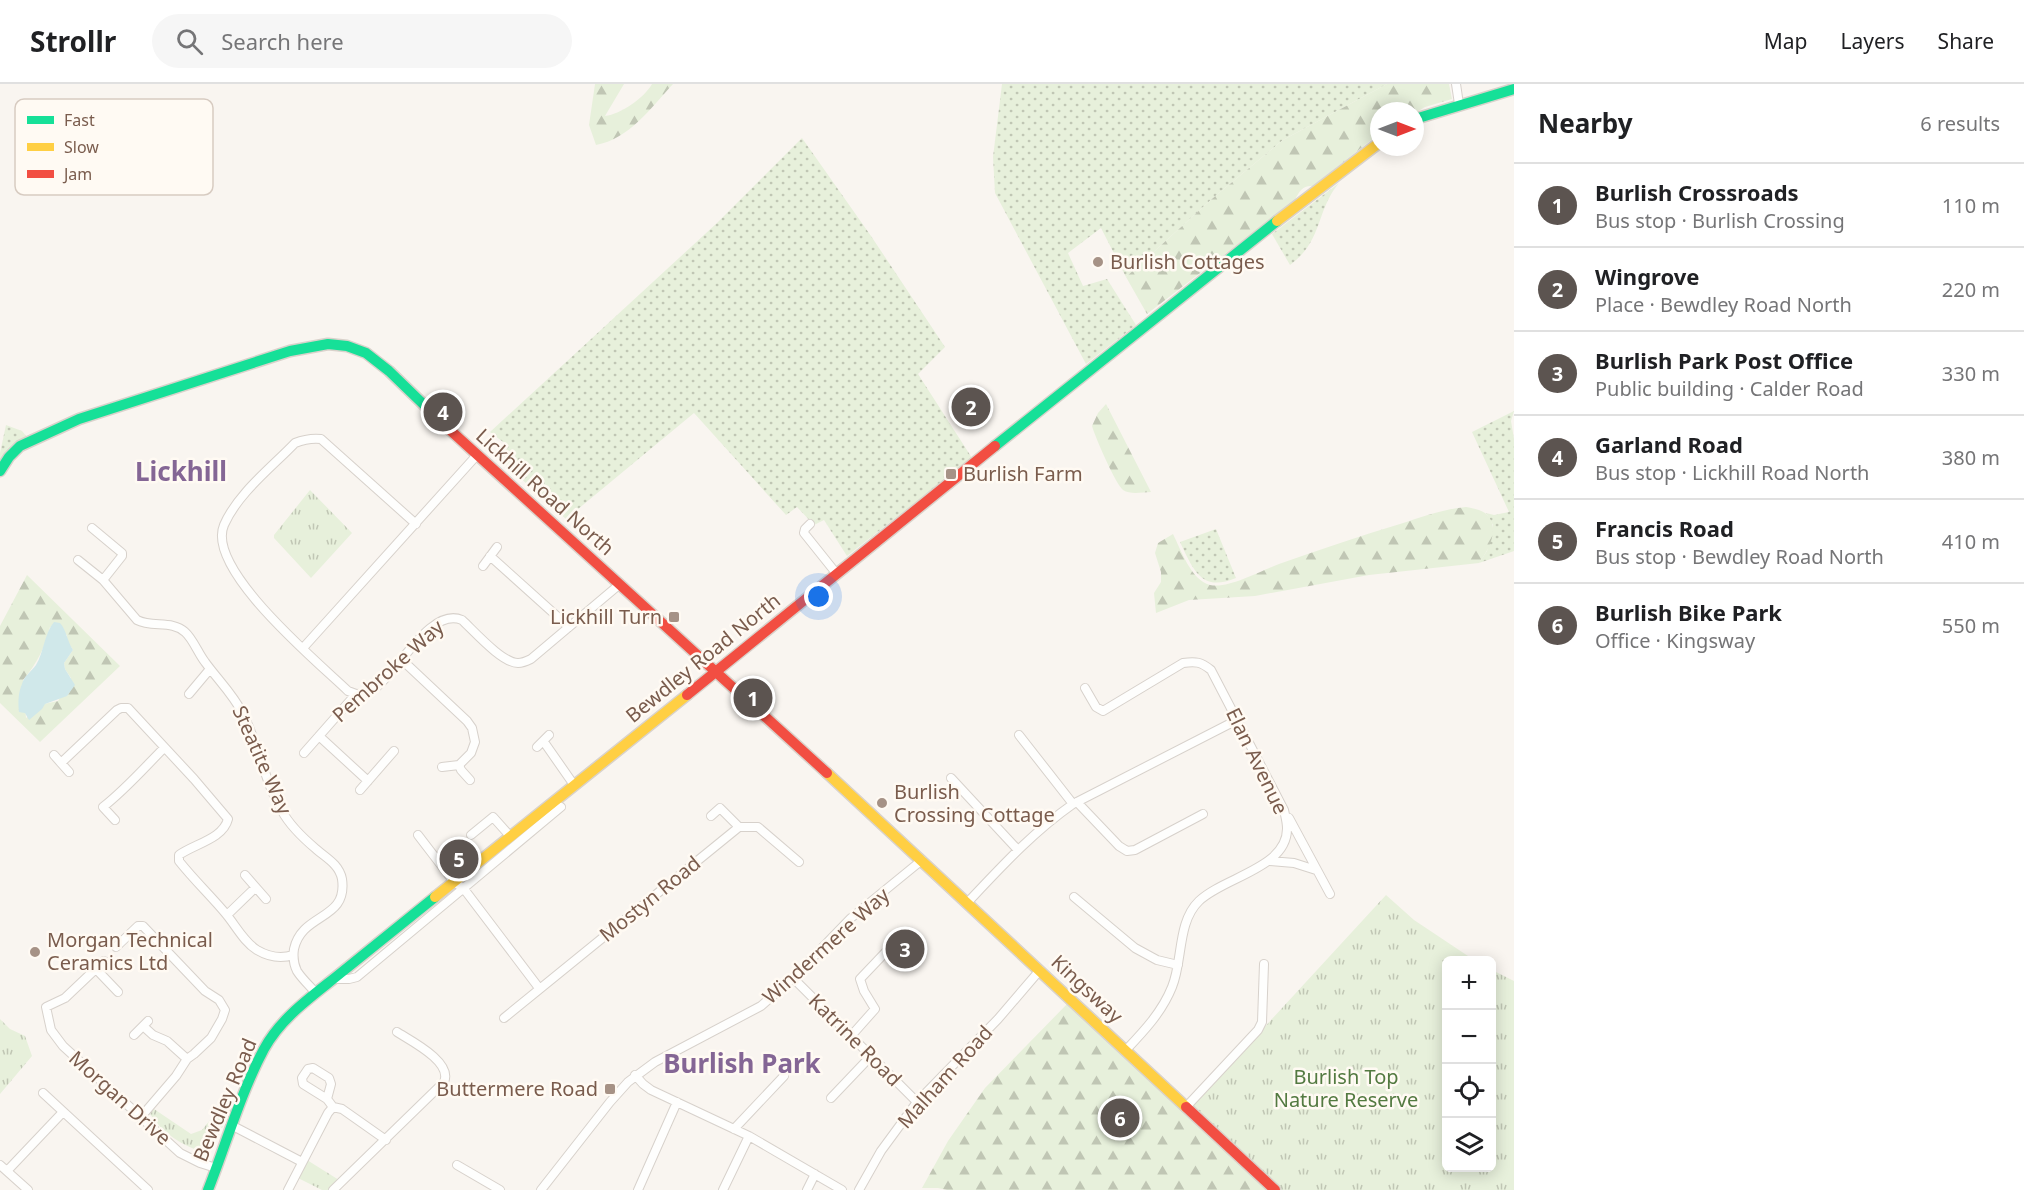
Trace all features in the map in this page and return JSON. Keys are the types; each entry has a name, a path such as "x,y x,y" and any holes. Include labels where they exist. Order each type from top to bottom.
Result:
{"main road":[{"path":"1424,116 1514,89"},
{"name":"Bewdley Road North","path":"334,979 1188,290 1370,150"},
{"name":"Lickhill Road North","path":"0,471 20,446 79,419 290,351 328,344 347,346 366,353 389,371 412,396 717,670 875,816"},
{"name":"Kingsway","path":"875,816 1275,1190"},
{"name":"Bewdley Road","path":"207,1190 265,1048 285,1020 315,992 334,979"}],"street":[{"path":"1456,84 1459,104"},
{"path":"356,694 348,691 263,610 239,580 224,550 222,539 224,526 237,502 296,443 314,438 321,439 416,524"},
{"path":"303,648 477,455"},
{"path":"810,524 804,533 836,573"},
{"path":"92,528 122,553 104,580"},
{"path":"483,566 497,547"},
{"path":"490,556 568,627"},
{"name":"Steatite Way","path":"78,560 104,580 137,620 143,623 176,626 184,631 210,669 235,699 244,715 271,789 283,814 298,832 333,862 342,877 342,894 339,903 331,911 308,924 296,940 293,955"},
{"name":"Pembroke Way","path":"304,753 356,694 373,690 438,621 449,618 462,620 504,658 516,663 524,663 620,584"},
{"path":"401,659 472,728 475,742 471,753 459,765 442,766"},
{"name":"Elan Avenue","path":"1085,688 1096,707 1103,711 1183,663 1196,661 1211,670 1284,810 1288,828 1284,844 1270,861"},
{"path":"189,694 210,669"},
{"path":"61,763 122,708 128,708 194,778 228,819 225,827 216,834 179,855 179,861 227,915 249,944 257,950 280,958 293,955 297,971 315,992"},
{"path":"968,902 1051,819 1075,803 1237,720"},
{"path":"1018,735 1075,803 1127,851 1135,850 1203,814"},
{"path":"319,736 368,781"},
{"path":"543,741 574,784"},
{"path":"103,807 126,789 140,771 164,748"},
{"path":"360,790 394,751"},
{"path":"54,755 69,772"},
{"path":"459,765 470,780"},
{"path":"951,778 1018,850"},
{"path":"97,800 115,820"},
{"path":"334,979 349,979 357,976 561,807"},
{"path":"711,816 720,808 740,827 758,827 799,861"},
{"path":"1284,810 1330,894"},
{"path":"471,835 493,817 510,836"},
{"name":"Mostyn Road","path":"504,1018 740,827"},
{"path":"418,835 454,882 464,889 539,988"},
{"name":"Windermere Way","path":"541,1190 610,1102 635,1075 662,1058 761,1006 793,978 851,918 922,860"},
{"path":"1126,1050 1164,1005 1173,985 1189,916 1198,901 1217,888 1270,861 1294,863 1316,870"},
{"path":"244,875 266,899"},
{"path":"227,915 255,888"},
{"path":"1074,897 1135,948 1157,960 1178,965"},
{"path":"116,947 138,926 143,926 162,952 205,991 219,1000 225,1010 211,1038 187,1059 176,1076 140,1118"},
{"path":"851,1036 875,1009 860,979 900,937 918,956"},
{"path":"104,961 96,969 118,992"},
{"path":"1186,1107 1258,1030 1262,1022 1264,964"},
{"name":"Morgan Drive","path":"96,969 65,998 46,1008 51,1030 56,1039 180,1153 216,1168"},
{"name":"Malham Road","path":"859,1190 881,1151 917,1102 998,1018 1040,970"},
{"name":"Katrine Road","path":"793,978 917,1102"},
{"path":"134,1035 145,1024 153,1035 171,1044 187,1059"},
{"path":"333,1190 444,1082 446,1071 427,1050 397,1032"},
{"path":"831,1098 871,1056"},
{"path":"327,1099 331,1084 330,1078 310,1067 303,1084 327,1099 333,1107 342,1109 386,1140"},
{"path":"635,1075 642,1084 749,1136 842,1190"},
{"path":"734,1129 784,1076"},
{"path":"318,1094 328,1089"},
{"path":"43,1093 148,1190"},
{"path":"638,1190 677,1102"},
{"path":"288,1190 333,1107"},
{"path":"28,1190 3,1168 63,1112"},
{"path":"232,1126 302,1162"},
{"path":"723,1190 749,1136"},
{"path":"457,1166 500,1190"},
{"path":"807,1190 815,1174"}],"green space":[{"path":"595,84 624,84 605,116 618,112 631,104 644,95 652,84 673,84 629,129 608,142 596,145 589,125"},
{"path":"1002,84 1387,84 1283,140 1213,198 1126,277 1101,228 1068,253 1083,286 1107,279 1136,325 1086,364 995,193 993,157"},
{"path":"1387,84 1449,84 1452,99 1424,108 1424,102 1370,102 1370,141 1313,186 1302,189 1295,200 1147,314 1126,277 1213,198 1283,140"},
{"path":"802,138 945,347 918,374 972,458 847,556 824,520 814,525 797,507 786,515 694,413 566,519 497,457 507,445 490,432 717,223"},
{"path":"1339,183 1326,204 1314,236 1301,256 1290,265 1272,234"},
{"path":"1106,404 1151,492 1126,492 1111,470 1092,426 1098,413"},
{"path":"1514,411 1511,421 1514,439 1514,551 1479,563 1487,551 1493,525 1486,513 1494,515 1509,512 1472,432"},
{"path":"6,425 22,431 27,437 0,465 0,453"},
{"path":"310,490 352,533 311,578 274,538"},
{"path":"1466,507 1485,513 1492,525 1492,539 1479,563 1369,575 1255,596 1189,600 1156,613 1154,593 1161,582 1161,572 1155,553 1158,543 1173,534 1187,564 1197,577 1210,585 1218,586 1244,579 1279,564 1370,533 1433,514"},
{"path":"1216,529 1236,578 1224,582 1206,580 1200,576 1189,561 1180,542"},
{"path":"27,575 120,666 40,742 0,703 0,626","holes":["50,627 67,635 67,641 73,650 64,663 71,678 58,701 44,704 26,718 23,680 40,655"]},
{"name":"Burlish Top Nature Reserve","path":"1386,895 1414,920 1468,956 1442,956 1442,1172 1496,1172 1496,972 1514,981 1514,1190 1280,1190 1191,1107"},
{"path":"1069,1002 1270,1190 947,1190 922,1188 948,1141 985,1088"},
{"path":"0,1019 10,1029 25,1036 32,1056 0,1094"},
{"path":"233,1092 237,1095 213,1148 204,1153 174,1138 150,1114 154,1109 191,1134 202,1130"},
{"path":"307,1160 339,1180 328,1190 322,1190 298,1178"}],"water":[{"path":"54,622 60,623 73,650 64,663 75,685 67,696 45,704 29,720 25,713 19,712 20,691 24,679 39,660 48,632"}],"traffic: fast":[{"path":"1424,116 1514,89"},
{"path":"995,446 1277,221"},
{"path":"0,471 20,446 79,419 290,351 328,344 347,346 366,353 389,371 450,430"},
{"path":"208,1190 248,1083 271,1037 299,1007 435,897"}],"traffic: slow":[{"path":"1277,221 1370,150"},
{"path":"435,897 687,695"},
{"path":"827,773 1186,1107"}],"traffic: jam":[{"path":"450,430 827,773"},
{"path":"687,695 995,446"},
{"path":"1186,1107 1275,1190"}],"place":[{"name":"Burlish Cottages","path":"1098,262"},
{"name":"Wingrove","path":"971,407"},
{"name":"Garland Road","path":"443,412"},
{"name":"Burlish Farm","path":"951,474"},
{"name":"Lickhill Turn","path":"674,617"},
{"name":"Burlish Crossroads","path":"753,698"},
{"name":"Burlish Crossing Cottage","path":"882,803"},
{"name":"Francis Road","path":"459,859"},
{"name":"Burlish Park Post Office","path":"905,949"},
{"name":"Morgan Technical Ceramics Ltd","path":"35,952"},
{"name":"Buttermere Road","path":"610,1089"},
{"name":"Burlish Bike Park","path":"1120,1118"}],"district":[{"name":"Lickhill","path":"181,472"},
{"name":"Burlish Park","path":"742,1064"}]}
